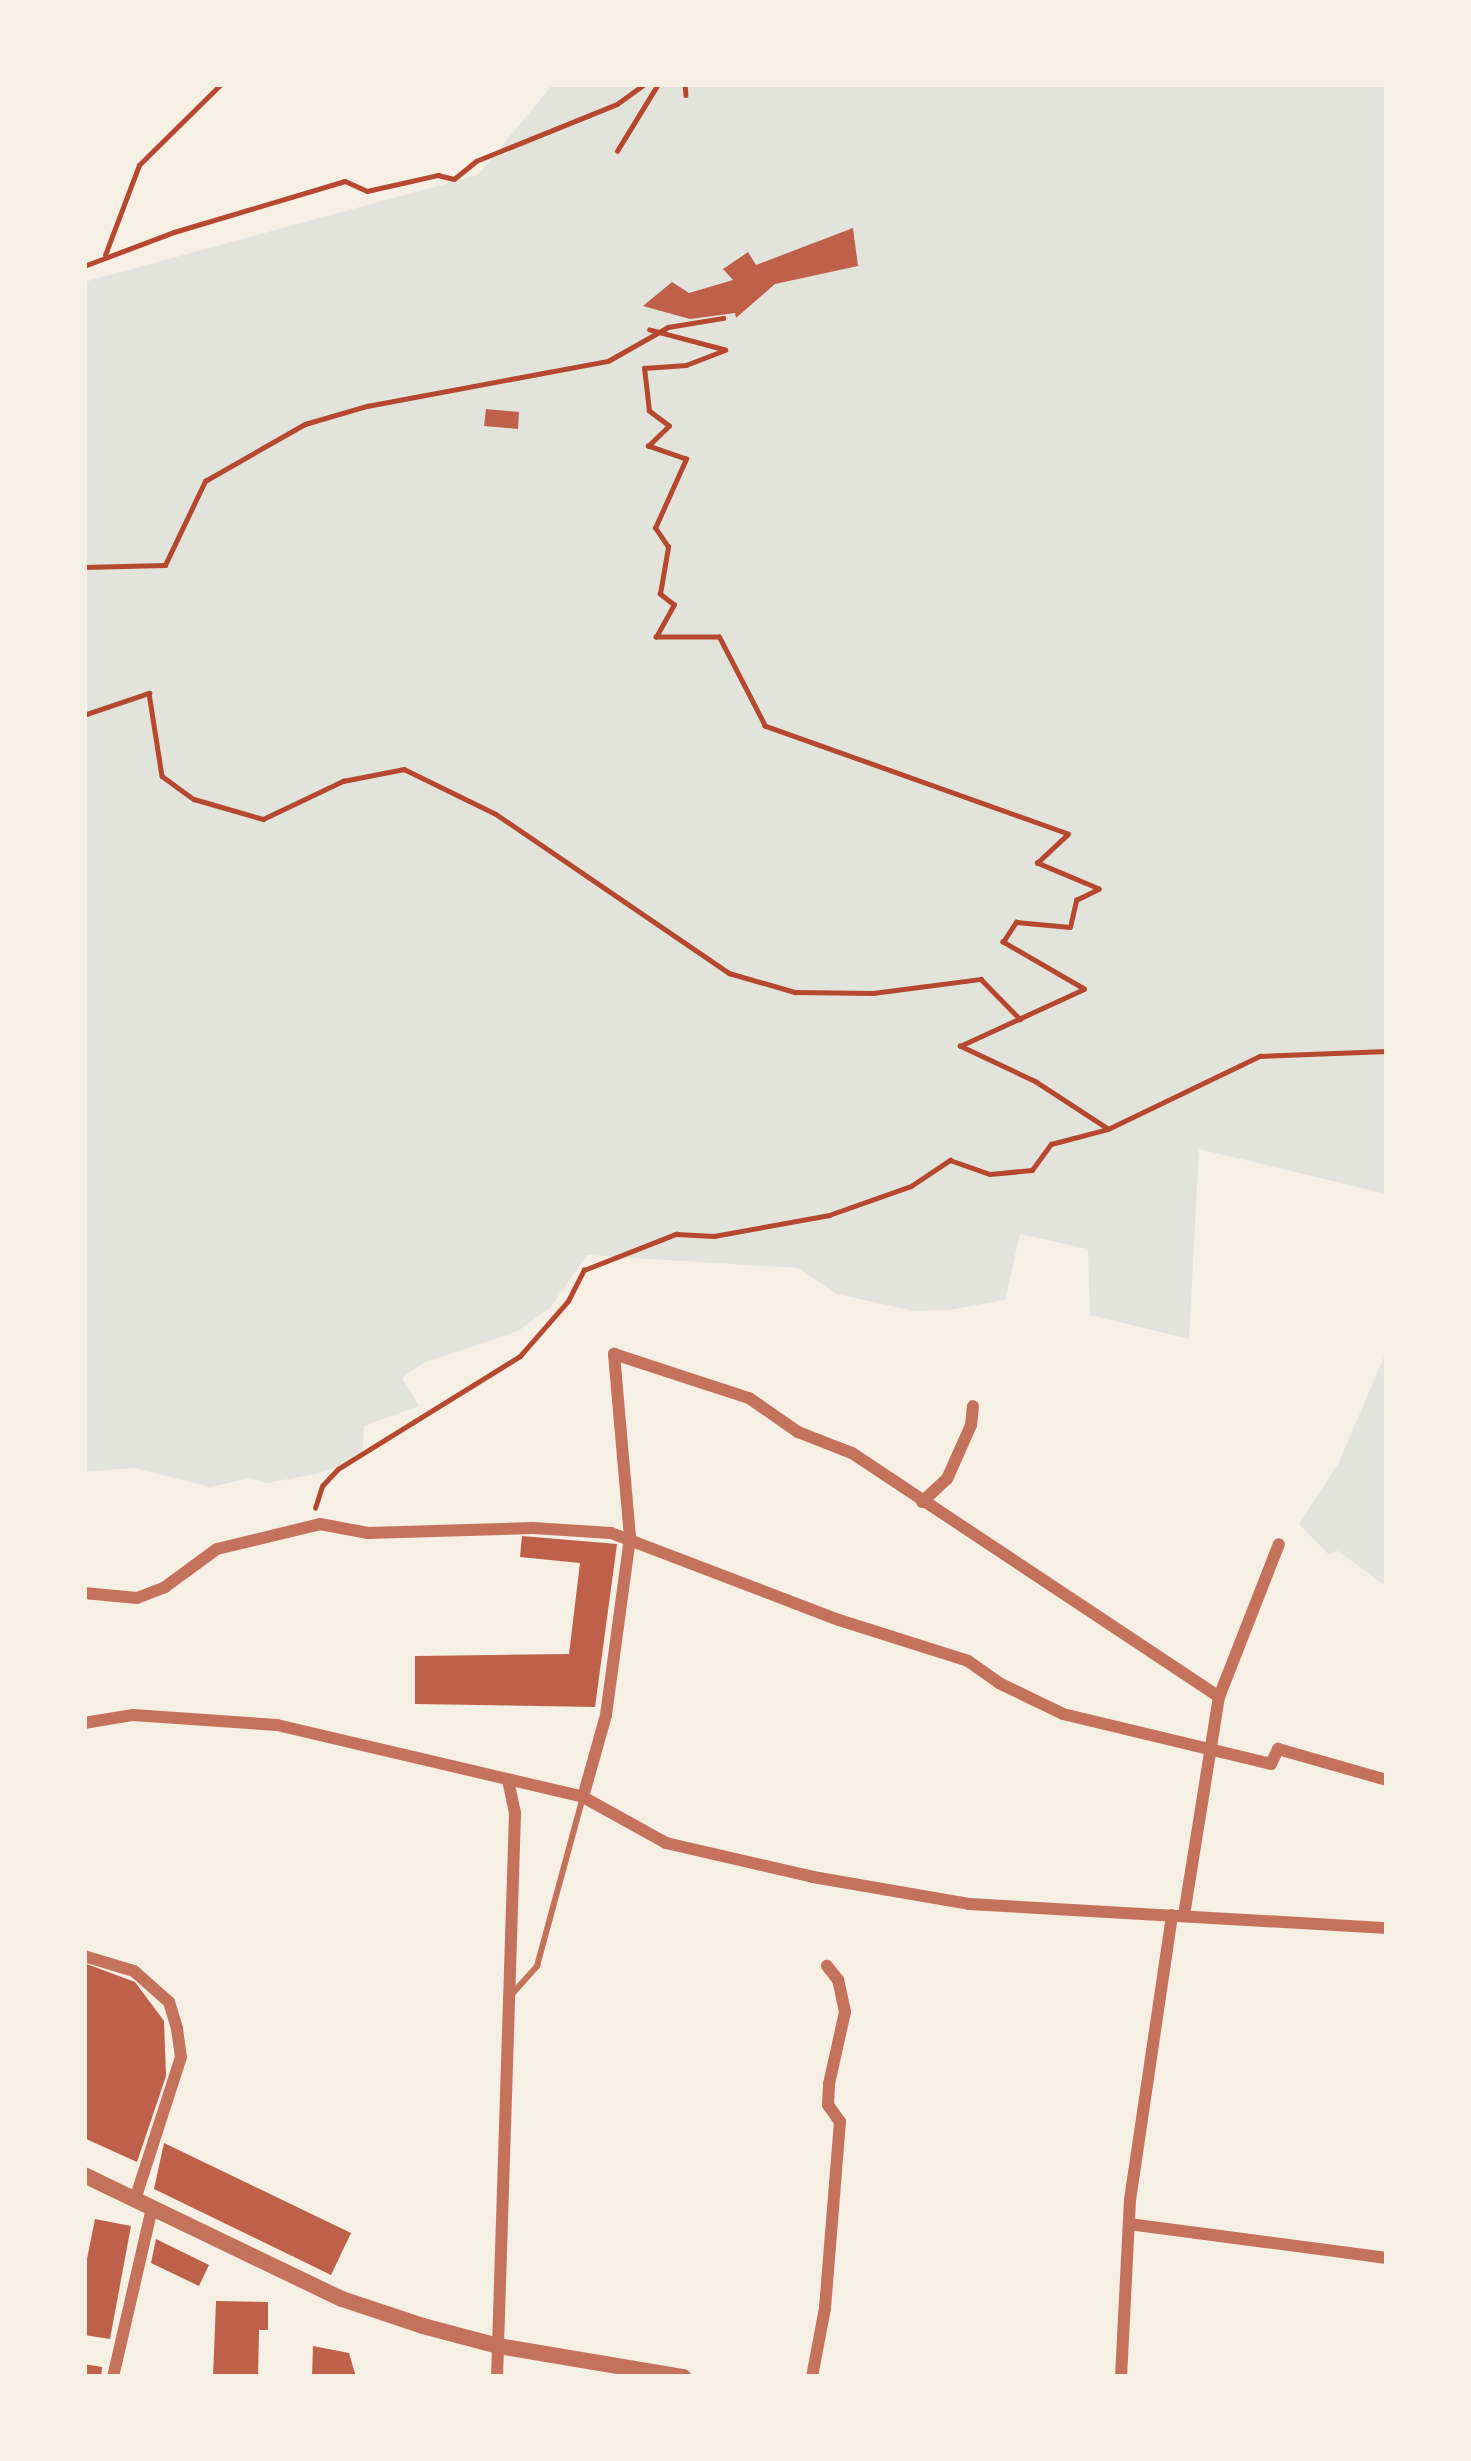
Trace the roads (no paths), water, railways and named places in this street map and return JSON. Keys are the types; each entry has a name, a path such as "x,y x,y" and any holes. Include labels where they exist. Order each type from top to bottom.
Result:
{"street":[{"path":"583,1797 606,1715 630,1537 614,1354 749,1398 798,1432 852,1453 1219,1697"},
{"path":"922,1502 947,1478 971,1425 973,1406"},
{"path":"84,1593 137,1598 165,1587 217,1549 320,1524 340,1532 533,1528 630,1537 838,1620 968,1661 999,1683 1063,1714 1271,1764 1278,1749 1387,1780"},
{"path":"1121,2377 1129,2224 1208,1747 1219,1697 1279,1544"},
{"path":"84,1723 133,1715 277,1725 583,1797 666,1843 813,1877 970,1904 1387,1928"},
{"path":"497,2377 515,1813 508,1781"},
{"path":"84,1956 134,1971 169,2002 177,2029 182,2057 135,2199"},
{"path":"812,2377 825,2308 840,2122 828,2105 829,2084 845,2012 838,1980 827,1966"},
{"path":"84,2175 342,2299 498,2346 683,2377"},
{"path":"113,2377 152,2208"},
{"path":"1129,2224 1387,2258"}],"lane":[{"path":"511,1996 537,1966 583,1797"}]}
